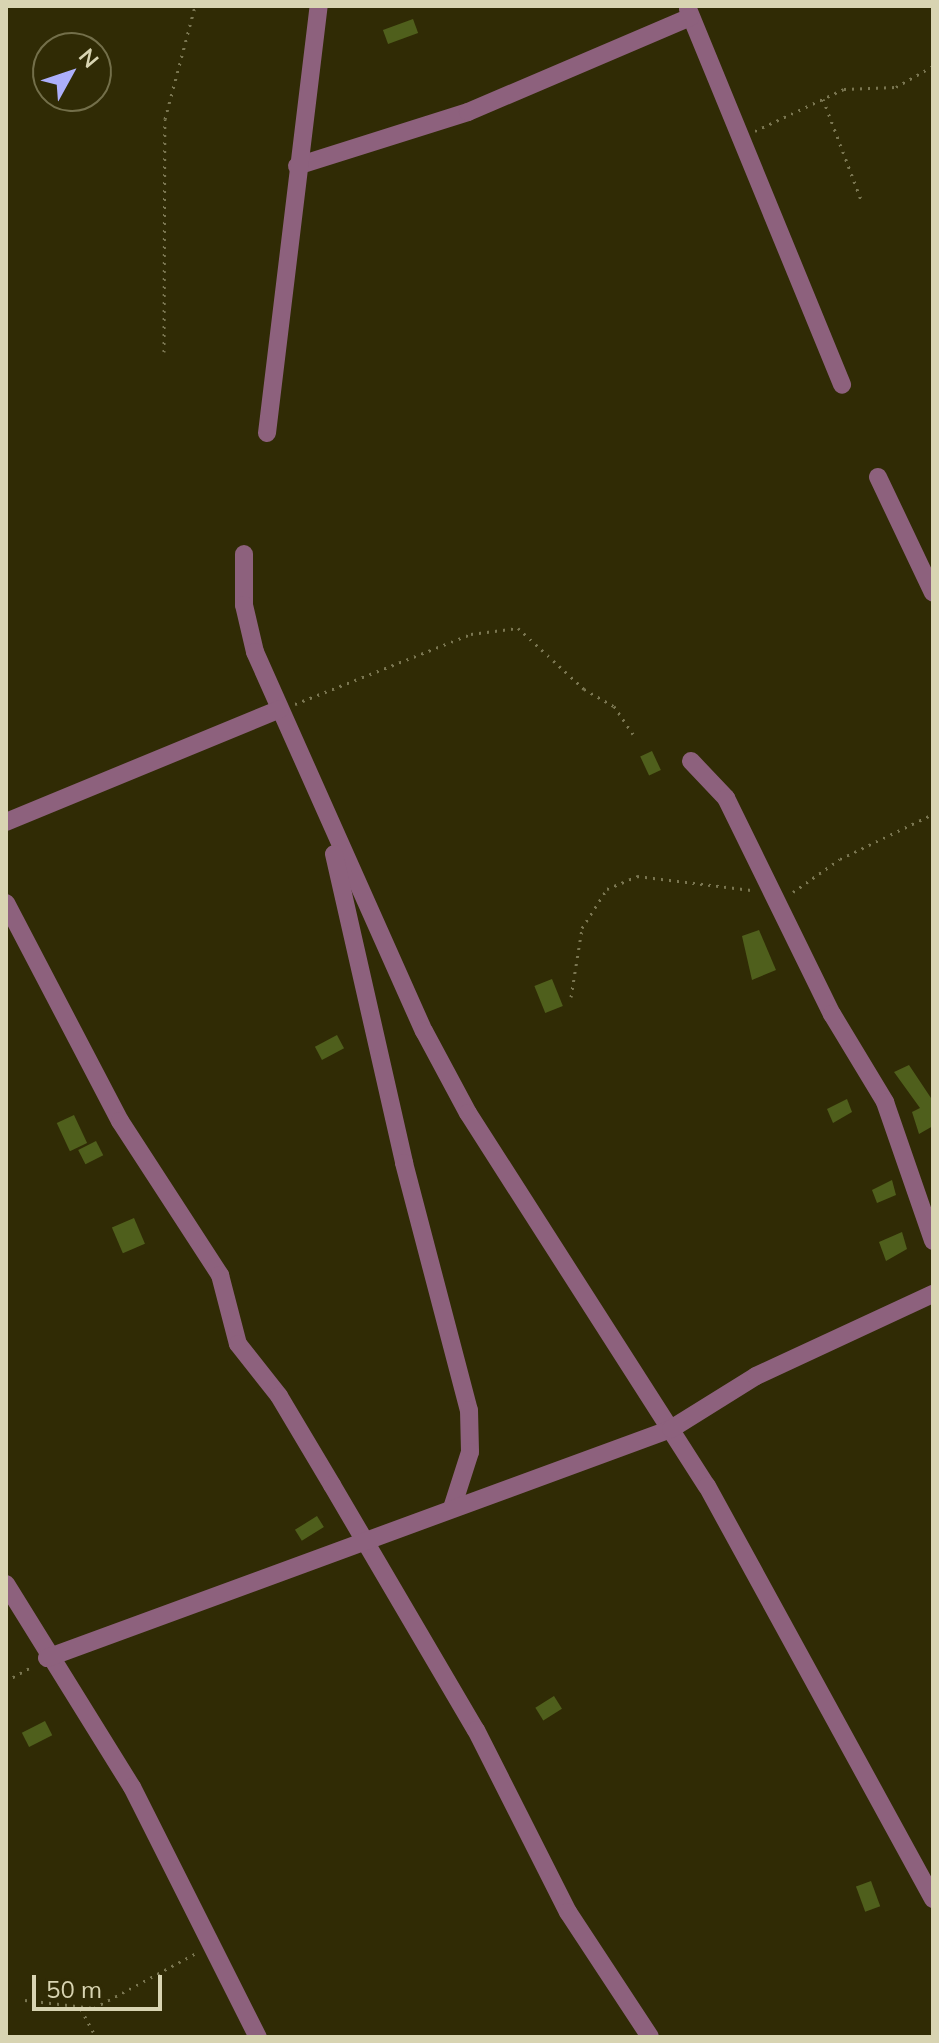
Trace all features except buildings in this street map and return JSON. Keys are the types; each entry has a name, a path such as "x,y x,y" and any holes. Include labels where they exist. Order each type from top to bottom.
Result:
{"street":[{"path":"267,433 297,166 319,6"},
{"path":"297,166 468,112 689,12 842,385"},
{"path":"878,477 933,593"},
{"path":"244,554 249,633 407,995 468,1113 671,1429 933,1899"},
{"path":"6,822 280,709"},
{"path":"288,727 336,859 404,1163 469,1410 470,1452 452,1508"},
{"path":"691,761 726,798 776,899 885,1102 933,1241"},
{"path":"6,903 120,1121 220,1275 238,1344 279,1396 476,1730 568,1912 650,2037"},
{"path":"47,1658 671,1429 756,1376 933,1294"},
{"path":"6,1584 47,1658 132,1787 213,1942 258,2037"}],"path":[{"path":"164,352 165,119 195,6"},
{"path":"740,137 853,87 896,87 933,66"},
{"path":"823,99 862,202"},
{"path":"280,709 471,634 518,628 584,689 614,706 633,734"},
{"path":"571,997 582,928 599,896 624,879 725,884 776,899 840,859 933,814"},
{"path":"6,1681 47,1658"},
{"path":"25,2000 81,2008 122,1997 213,1942"},
{"path":"81,2008 96,2037"}]}
